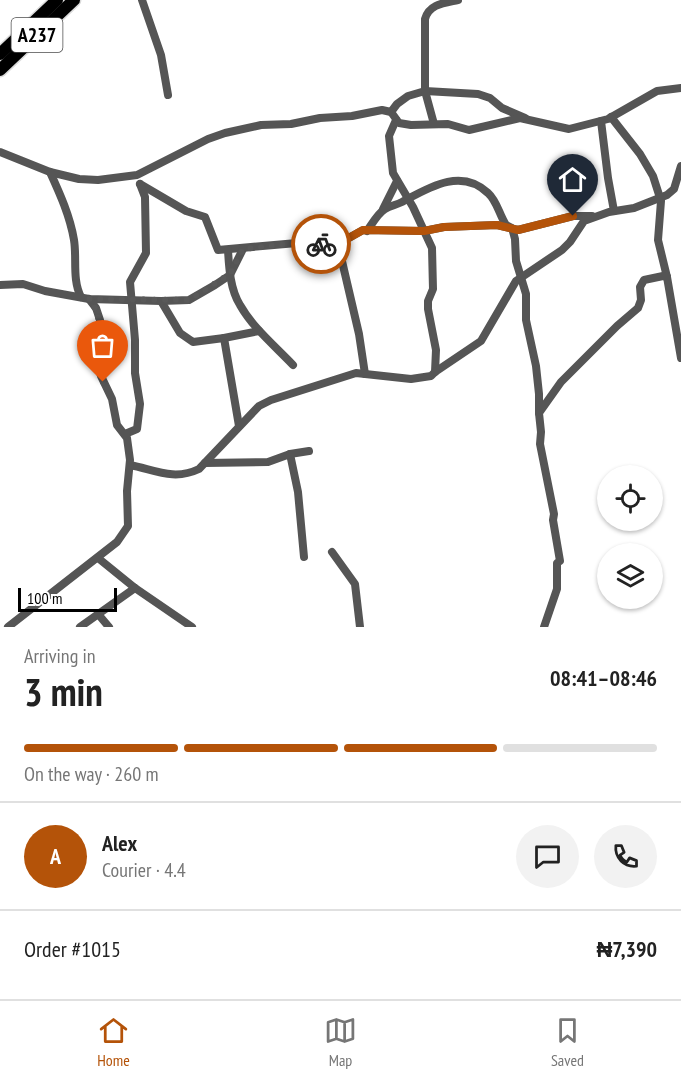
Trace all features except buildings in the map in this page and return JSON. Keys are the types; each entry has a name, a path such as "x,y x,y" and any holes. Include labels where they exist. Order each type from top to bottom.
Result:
{"highway":[{"name":"A237","path":"0,54 57,0"},
{"name":"A237","path":"0,70 74,0"}],"street":[{"path":"142,0 161,55 168,95"},
{"path":"434,124 425,91 425,19 432,7 458,0"},
{"path":"391,112 408,96 425,91 478,94 490,98 502,108 527,119 563,129 575,128 611,117 653,92 681,88"},
{"path":"0,152 50,172 89,180 137,175 208,139 246,127 291,124 382,110 391,112 399,123 448,124 469,130 527,119"},
{"path":"611,117 640,154 653,176 661,201 658,240 681,358"},
{"path":"396,120 389,136 390,162 397,181 432,248 433,289 428,301 428,309 436,350 435,372"},
{"path":"601,121 614,211"},
{"path":"140,184 186,211 205,217 218,250 228,250 297,243 338,244 363,230 424,231 483,225 497,225 518,230 573,216 584,219 634,208 659,199 677,188 681,166"},
{"path":"8,627 98,558 117,542 128,526 127,491 130,465 125,434 117,425 112,399 99,368 100,320 96,308 80,295 69,217 50,172"},
{"path":"125,434 137,429 140,419 130,299 130,282 146,253 145,197 137,175"},
{"path":"383,209 441,182 455,180 474,184 486,191 494,199 506,225 512,228"},
{"path":"367,231 383,209 397,181"},
{"path":"130,465 174,476 187,475 205,463 259,406 271,400 345,375 365,374 411,379 431,376 481,341 509,290 521,276 562,250 570,242 584,219"},
{"path":"512,228 516,261 528,303 526,320 536,366 540,444 554,514 560,561 557,563 557,589 544,627"},
{"path":"338,244 355,313 365,374"},
{"path":"0,285 23,284 45,291 130,299 189,300 230,274 243,249"},
{"path":"228,250 230,274 238,303 259,331 294,364"},
{"path":"539,413 561,382 638,308 641,300 640,287 644,280 667,277"},
{"path":"161,301 180,333 193,342 259,331"},
{"path":"224,338 239,426"},
{"path":"205,463 268,462 290,454 309,451"},
{"path":"290,454 298,492 304,557"},
{"path":"332,552 355,584 360,627"},
{"path":"98,558 135,588 192,627"},
{"path":"80,627 135,588"},
{"path":"98,614 109,627"}],"way so far":[{"path":"103,382 99,368 100,320 96,308 89,299 189,300 230,274 243,249 297,243 321,244"}],"route":[{"path":"321,244 338,244 363,230 424,231 444,227 483,225 497,225 518,230 573,216"}]}
